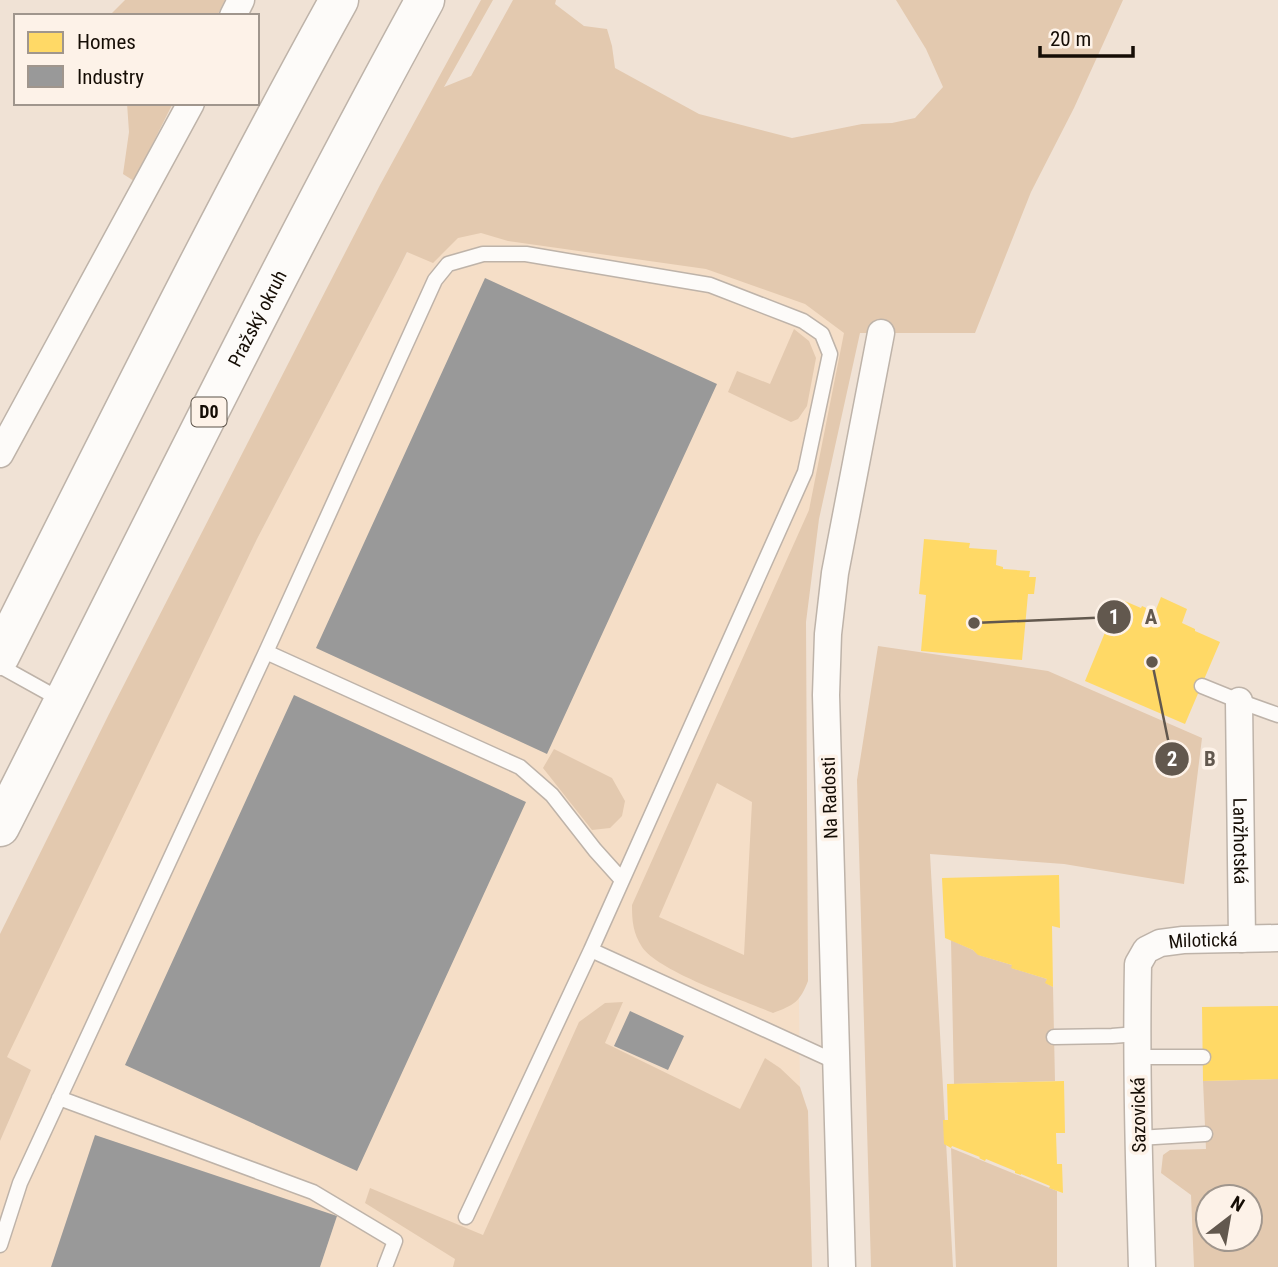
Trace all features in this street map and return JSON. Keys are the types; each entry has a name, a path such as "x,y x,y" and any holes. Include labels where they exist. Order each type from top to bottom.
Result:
{"highway":[{"path":"0,656 150,359 340,0"},
{"name":"Pražský okruh","path":"0,827 284,265 425,0"}],"street":[{"path":"0,454 190,105"},
{"name":"Na Radosti","path":"842,1267 826,695 828,634 835,573 881,333"},
{"name":"Lanžhotská","path":"1239,701 1242,939"},
{"name":"Milotická","path":"1138,964 1146,950 1160,943 1278,938"},
{"name":"Sazovická","path":"1138,964 1138,1138 1142,1267"}],"lane":[{"path":"0,1245 20,1183 435,280 448,264 483,254 526,254 710,285 803,321 822,334 830,354 805,472 591,950 466,1217"},
{"path":"266,652 520,767 552,795 622,880"},
{"path":"0,666 64,701"},
{"path":"1202,686 1278,715"},
{"path":"591,950 836,1062"},
{"path":"1054,1037 1112,1036 1137,1045 1203,1057"},
{"path":"59,1098 313,1192 395,1241 385,1267"},
{"path":"1138,1138 1205,1134"}],"shaded area":[{"path":"125,0 225,0 218,14 111,14"},
{"path":"481,0 493,0 444,87 471,76 513,0 556,0 555,4 584,26 607,29 615,68 699,114 792,138 862,124 892,123 915,118 943,87 926,49 896,0 1123,0 1074,108 1031,192 975,333 860,333 819,519 806,622 808,981 795,1002 773,1013 665,966 651,956 639,942 634,927 632,905 809,510 844,333 805,304 706,269 508,241 481,233 458,238 433,263 407,252 257,539 7,1057 31,1070 0,1141 0,934 109,714 380,185","holes":["717,783 752,802 744,955 659,917"]},
{"path":"127,105 172,105 134,181 123,174 129,132"},
{"path":"869,179 795,643 802,1267 0,1267 0,1141 31,1070 6,1057 257,539 419,230"},
{"path":"794,329 809,341 816,358 807,406 798,419 791,422 728,392 737,371 770,384"},
{"path":"878,646 1048,671 1202,738 1184,884 1064,864 930,854 953,1267 871,1267 857,780"},
{"path":"554,749 612,778 625,801 622,816 610,828 592,830 543,768"},
{"path":"951,940 979,955 1047,979 1046,983 1053,987 1055,1081 954,1084"},
{"path":"623,1002 605,1043 740,1109 765,1058 800,1087 808,1111 812,1267 453,1267 455,1259 365,1203 370,1188 483,1235 579,1022 605,1003"},
{"path":"1278,1079 1278,1267 1194,1267 1191,1195 1161,1173 1163,1155 1170,1150 1206,1149 1203,1081"},
{"path":"951,1148 1057,1191 1057,1267 956,1267"}],"building: Homes":[{"path":"924,539 970,543 969,548 997,550 996,565 1003,569 1030,571 1029,577 1036,577 1034,594 1028,594 1022,660 921,651 926,595 919,594"},
{"path":"1161,597 1187,609 1182,623 1220,642 1185,724 1085,681 1106,630 1101,627 1108,611 1113,614 1120,599 1155,612"},
{"path":"1059,875 1060,928 1052,926 1053,987 1045,983 1047,979 978,955 973,950 945,938 942,878"},
{"path":"1278,1006 1278,1079 1203,1081 1202,1007"},
{"path":"1064,1081 1065,1133 1056,1133 1057,1164 1062,1164 1063,1193 986,1159 985,1161 944,1144 943,1120 948,1120 947,1084"}],"building: Industry":[{"path":"485,278 717,384 547,754 316,648"},
{"path":"294,695 526,802 357,1171 125,1065"},
{"path":"630,1011 684,1036 668,1070 614,1046"},
{"path":"95,1135 337,1216 320,1267 51,1267"}],"place":[{"name":"A","path":"974,623"},
{"name":"B","path":"1152,662"}]}
